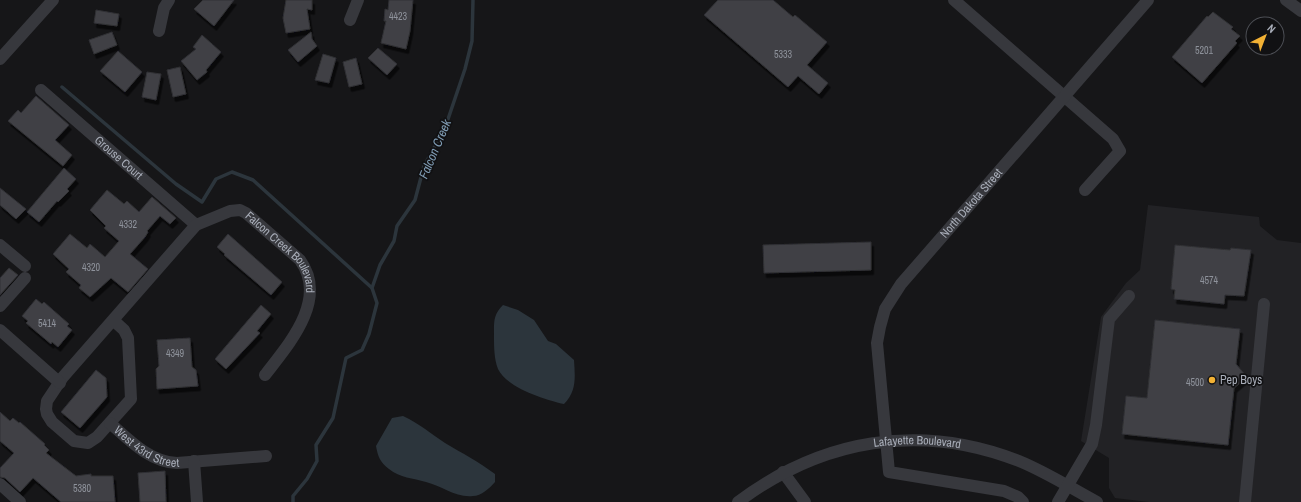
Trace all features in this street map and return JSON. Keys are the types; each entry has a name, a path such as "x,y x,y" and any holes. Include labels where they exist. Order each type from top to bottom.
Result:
{"street":[{"path":"0,59 53,0"},
{"path":"159,31 164,8 168,0"},
{"path":"350,20 358,0"},
{"path":"954,0 1113,139 1120,151 1085,190"},
{"name":"North Dakota Street","path":"1023,502 1004,491 889,472 877,348 880,327 886,307 901,284 1148,0"},
{"path":"1286,0 1301,11"},
{"name":"Grouse Court","path":"41,90 196,225"},
{"name":"Falcon Creek Boulevard","path":"60,382 196,225 230,211 243,212 300,260 306,269 309,297 300,328 265,375"},
{"path":"0,245 25,272 0,306"},
{"path":"1058,502 1092,444 1109,319 1129,296"},
{"path":"1245,502 1264,304"},
{"path":"110,423 129,401 131,396 128,338 124,330 113,320"},
{"path":"0,330 60,382"},
{"name":"West 43rd Street","path":"60,382 47,401 46,414 52,422 74,441 83,443 93,441 110,423 138,447 160,460 177,463 266,456"},
{"name":"Lafayette Boulevard","path":"738,502 783,472 833,452 885,441 944,441 973,446 1023,463 1097,502"},
{"path":"194,461 197,502"},
{"path":"783,472 805,502"},
{"path":"0,484 20,502"}],"shaded area":[{"path":"1148,205 1259,217 1260,226 1277,240 1301,243 1301,502 1149,502 1115,498 1109,488 1109,458 1081,441 1101,317 1126,283 1140,270"},
{"path":"503,305 518,310 534,320 548,341 556,344 574,360 575,378 573,389 564,404 547,400 518,387 503,376 498,369 494,352 494,323 497,312"},
{"path":"403,416 415,422 445,443 495,474 495,482 488,489 476,496 467,496 455,494 432,484 393,472 383,464 376,446 392,418"}],"building":[{"path":"203,0 234,0 214,26 194,9"},
{"path":"286,0 312,0 312,10 307,9 310,29 286,33 283,18"},
{"path":"389,0 413,0 410,31 406,49 381,43 386,21 384,21 385,9 388,10"},
{"path":"718,0 773,0 793,17 795,15 827,42 807,65 828,83 819,94 798,76 788,87 704,15"},
{"path":"96,10 119,14 117,26 94,23"},
{"path":"1213,12 1233,27 1231,29 1240,36 1235,41 1237,43 1202,83 1172,57 1207,16 1208,17"},
{"path":"112,32 117,45 94,54 89,40"},
{"path":"311,32 312,39 317,46 298,62 288,50"},
{"path":"202,35 221,52 206,70 207,72 197,80 181,61 196,49 193,47"},
{"path":"378,48 397,64 387,75 368,58"},
{"path":"118,51 142,72 125,92 100,71"},
{"path":"323,54 336,58 329,83 315,80"},
{"path":"356,58 362,84 349,87 343,62"},
{"path":"180,67 186,94 173,97 167,70"},
{"path":"147,72 161,74 156,100 142,97"},
{"path":"36,96 69,125 55,140 72,155 63,166 8,121 18,110 21,113"},
{"path":"64,168 76,179 67,189 69,191 58,202 57,201 39,222 27,212"},
{"path":"0,188 26,209 16,219 0,205"},
{"path":"107,190 124,204 127,201 139,212 152,197 176,218 170,224 160,216 147,231 148,232 145,237 130,254 148,269 128,292 111,278 90,297 79,288 81,285 66,272 69,269 53,254 70,234 87,248 90,244 105,257 119,241 104,228 106,226 90,210"},
{"path":"228,234 282,282 271,295 224,255 225,254 217,247"},
{"path":"871,242 871,270 764,273 763,245"},
{"path":"1175,245 1230,250 1231,248 1251,250 1244,296 1225,295 1224,304 1174,299 1175,290 1171,289"},
{"path":"9,268 18,275 0,295 0,278"},
{"path":"36,299 42,304 44,302 69,324 67,326 72,330 58,347 52,342 51,344 26,323 28,321 22,316"},
{"path":"261,305 271,314 257,331 260,333 226,369 215,359"},
{"path":"1155,320 1240,329 1236,364 1247,377 1234,388 1228,445 1122,434 1126,396 1147,398"},
{"path":"190,338 192,367 196,370 198,386 157,389 156,369 159,366 157,340"},
{"path":"96,370 106,378 107,397 80,428 61,412"},
{"path":"0,412 10,421 13,418 19,423 20,422 45,444 44,445 49,450 46,453 76,476 91,474 91,476 113,476 115,502 61,502 33,478 20,492 5,478 0,477 0,468 14,453 0,441"},
{"path":"165,471 166,502 140,502 138,473"}],"waterway":[{"name":"Falcon Creek","path":"293,502 293,496 307,479 317,461 316,445 333,418 346,358 362,350 369,334 377,303 372,288 380,265 394,241 397,226 415,200 424,166 445,128 465,69 472,41 473,0"},
{"path":"62,87 176,184 202,202 216,179 232,172 253,180 372,288"}],"place":[{"name":"Pep Boys","path":"1212,380"}]}
